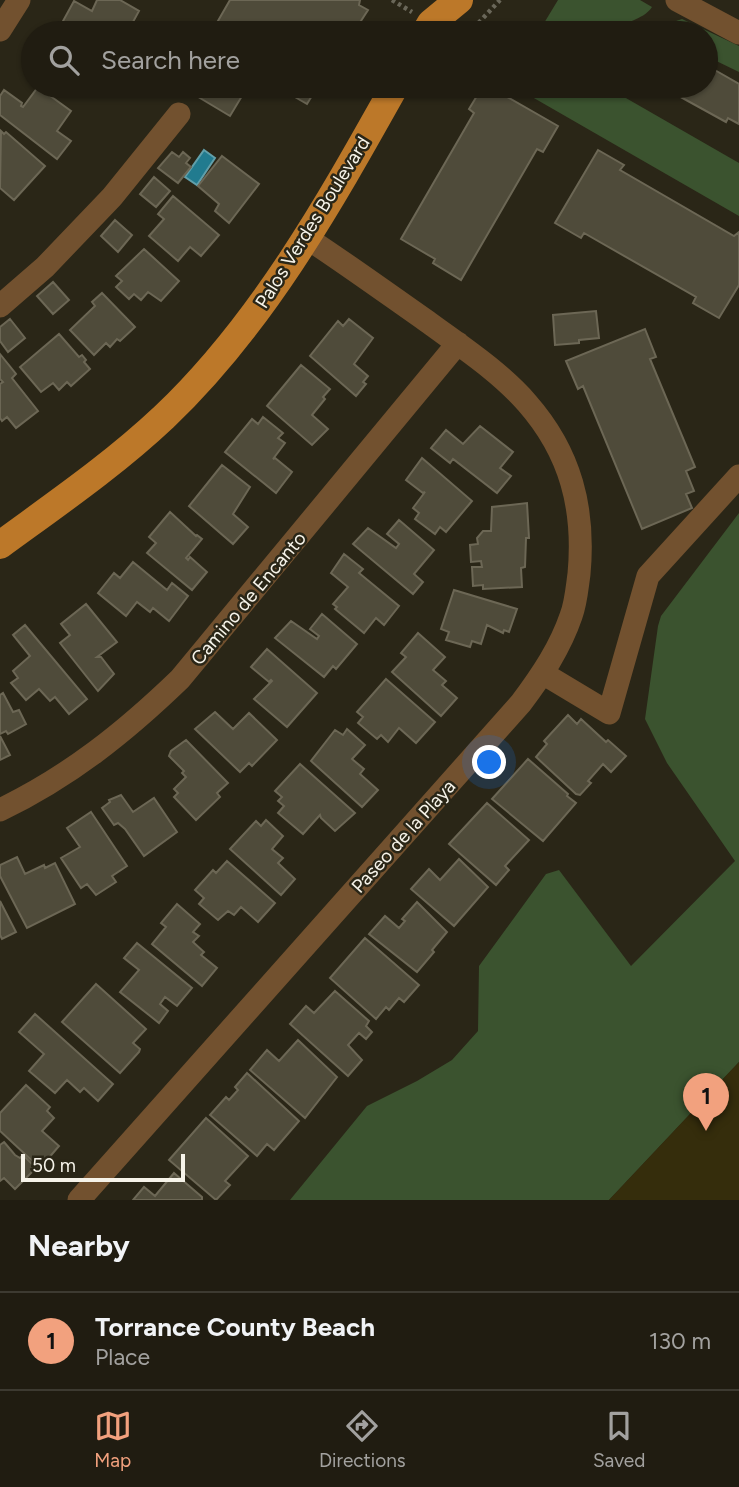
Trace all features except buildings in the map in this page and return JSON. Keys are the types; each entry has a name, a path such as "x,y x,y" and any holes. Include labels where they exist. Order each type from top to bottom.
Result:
{"main road":[{"path":"430,19 459,0"},
{"name":"Palos Verdes Boulevard","path":"0,545 106,467 165,416 228,347 307,237 389,98"}],"street":[{"path":"0,30 19,0"},
{"path":"677,0 716,21"},
{"path":"718,22 739,33"},
{"path":"0,306 45,267 112,197 179,114"},
{"name":"Paseo de la Playa","path":"79,1200 522,703 544,674 572,613 578,583 581,527 575,488 556,445 527,403 458,343 307,237"},
{"name":"Camino de Encanto","path":"0,810 80,764 131,726 180,679 458,343"},
{"path":"544,674 609,713 648,576 739,477"}],"path":[{"path":"480,21 500,0"}],"green space":[{"path":"558,0 640,0 652,7 644,15 631,21 545,21"},
{"path":"718,36 739,46 739,72 718,62"},
{"path":"534,98 626,98 739,163 739,216"},
{"path":"739,513 739,1062 609,1200 290,1200 367,1106 452,1060 478,1031 479,966 546,874 559,870 631,966 735,861 667,763 645,719 661,616"}],"sand":[{"path":"739,1062 739,1200 609,1200"}],"water":[{"path":"204,150 215,158 197,185 185,177"}],"place":[{"name":"Torrance County Beach","path":"706,1131"}]}
